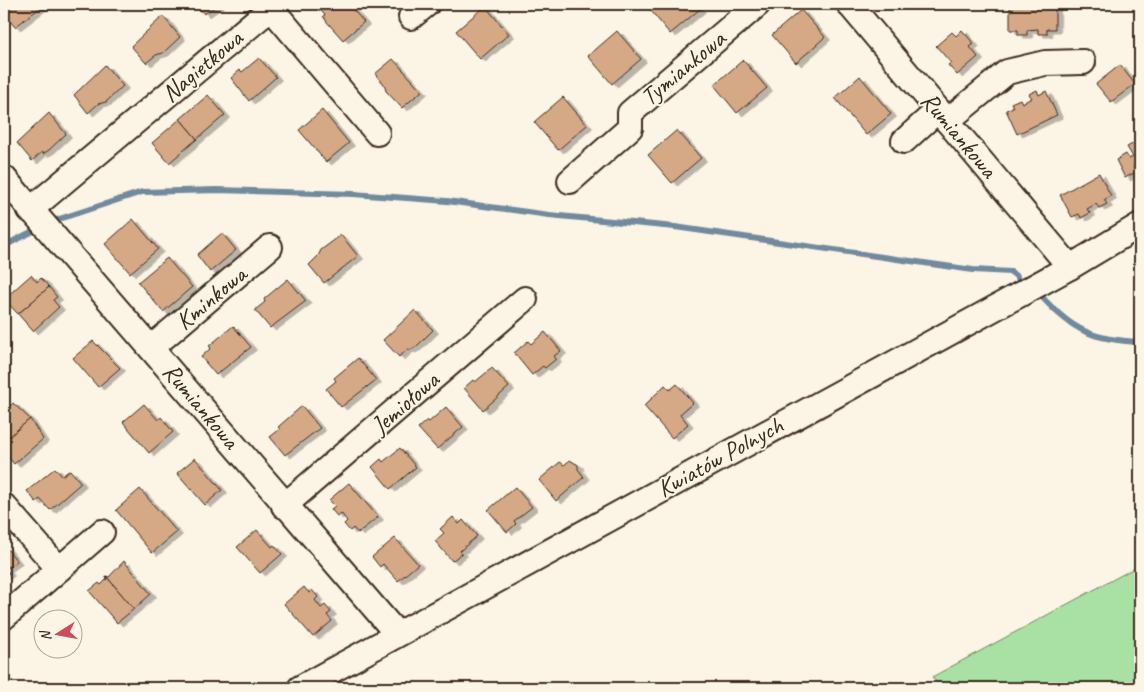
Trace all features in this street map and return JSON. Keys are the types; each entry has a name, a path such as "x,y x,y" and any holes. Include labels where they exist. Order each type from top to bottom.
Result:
{"street":[{"name":"Tymiankowa","path":"570,181 630,128 630,113 758,4"},
{"name":"Rumiankowa","path":"848,4 1070,267"},
{"name":"Nagietkowa","path":"40,220 271,8 377,132"},
{"path":"904,141 1007,72 1045,63 1083,62"},
{"name":"Rumiankowa","path":"4,178 152,348 284,506 397,634"},
{"name":"Kwiatów Polnych","path":"300,688 1070,267 1140,226"},
{"name":"Kminkowa","path":"152,348 270,247"},
{"name":"Jemiołowa","path":"284,506 525,299"},
{"path":"4,506 59,569"},
{"path":"4,617 102,532"}],"green space":[{"path":"1140,565 1140,688 942,688 932,677"}],"building":[{"path":"6,4 45,4 15,27 4,14"},
{"path":"195,4 219,4 204,14"},
{"path":"319,4 348,4 364,22 343,40 316,6"},
{"path":"649,4 695,4 700,9 670,34 647,6"},
{"path":"1010,4 1055,4 1055,29 1047,29 1047,34 1038,34 1038,29 1027,30 1027,35 1018,35 1018,30 1010,30"},
{"path":"485,6 509,34 480,59 456,31"},
{"path":"801,10 825,37 796,63 772,35"},
{"path":"163,16 180,37 163,53 156,55 146,63 131,46"},
{"path":"962,30 974,44 970,47 978,57 957,75 948,65 951,63 936,46 952,32 956,36"},
{"path":"617,31 641,59 612,84 588,56"},
{"path":"259,58 276,77 249,101 231,78 240,70 242,72"},
{"path":"393,59 422,91 402,108 386,91 384,84 375,74"},
{"path":"743,60 767,88 737,113 714,85"},
{"path":"105,65 123,86 106,102 98,104 88,113 74,95"},
{"path":"1120,65 1135,84 1111,102 1096,84"},
{"path":"860,76 891,114 866,135 835,98"},
{"path":"1037,90 1039,95 1046,91 1057,115 1017,134 1006,110 1013,107 1011,103 1020,99 1022,103 1032,98 1029,94"},
{"path":"208,95 225,115 197,139 180,119"},
{"path":"563,97 587,125 558,150 534,122"},
{"path":"322,110 349,143 326,162 299,130"},
{"path":"49,113 66,134 49,150 43,154 42,152 32,161 17,143"},
{"path":"180,119 197,139 169,163 152,143"},
{"path":"677,130 701,158 672,183 648,155"},
{"path":"1140,140 1140,170 1137,165 1133,167 1136,172 1125,178 1116,160 1126,154 1129,159 1133,157 1127,147"},
{"path":"1099,173 1111,196 1104,200 1107,204 1099,208 1096,204 1087,209 1090,213 1081,218 1079,214 1072,217 1060,195"},
{"path":"133,219 158,249 130,273 105,244"},
{"path":"222,233 236,250 210,272 197,255"},
{"path":"341,235 358,256 324,283 309,265 321,250"},
{"path":"167,258 192,287 163,312 138,282"},
{"path":"31,275 37,282 41,278 49,287 18,314 4,299"},
{"path":"288,279 306,301 270,328 255,310 265,302 264,299"},
{"path":"49,287 57,297 53,300 59,307 33,331 18,314"},
{"path":"415,310 433,330 416,347 408,349 399,357 383,340"},
{"path":"233,326 251,347 216,375 201,357 211,348 209,346"},
{"path":"545,332 561,351 554,356 556,359 532,375 514,353 528,341 531,344"},
{"path":"93,341 120,368 98,387 73,358"},
{"path":"358,358 376,380 341,407 326,389 336,381 334,378"},
{"path":"492,368 509,387 483,410 464,388 473,380 475,382"},
{"path":"677,384 693,403 680,414 688,424 672,438 644,406 665,385 670,390"},
{"path":"13,403 30,419 4,441 4,412"},
{"path":"144,404 158,420 161,417 173,432 149,453 123,422"},
{"path":"302,406 320,428 285,455 270,437 280,429 278,427"},
{"path":"446,407 463,427 437,449 418,428 427,420 429,422"},
{"path":"30,419 43,439 14,464 4,452 4,441"},
{"path":"400,448 416,467 390,489 372,467 381,459 383,462"},
{"path":"195,458 222,490 205,505 177,473"},
{"path":"570,460 578,465 578,469 584,477 556,501 539,480 560,462 564,465"},
{"path":"55,468 62,476 70,470 81,483 50,510 40,499 36,502 27,491"},
{"path":"349,483 378,517 358,533 353,528 350,531 344,524 347,521 341,513 337,516 331,509 335,506 329,500"},
{"path":"515,487 532,507 514,521 516,524 507,532 488,510"},
{"path":"140,489 177,532 152,553 116,510"},
{"path":"453,517 459,524 463,520 477,536 452,561 435,541 444,533 440,529"},
{"path":"257,530 272,547 274,545 282,554 260,573 237,547"},
{"path":"395,538 418,564 398,581 383,564 380,567 372,557"},
{"path":"4,545 17,561 6,569 9,573 4,577"},
{"path":"124,561 151,594 134,609 106,576 109,577"},
{"path":"106,576 134,609 117,623 89,591 99,583 101,585 107,579"},
{"path":"304,587 309,593 312,590 318,597 315,600 321,608 325,605 331,612 327,615 332,621 313,637 284,604"}],"waterway":[{"path":"50,222 142,192 217,190 353,194 447,201 549,215 675,227 973,270 1011,272 1017,277"},
{"path":"4,246 41,227"},
{"path":"1042,297 1064,318 1085,332 1110,339 1140,342"}]}
